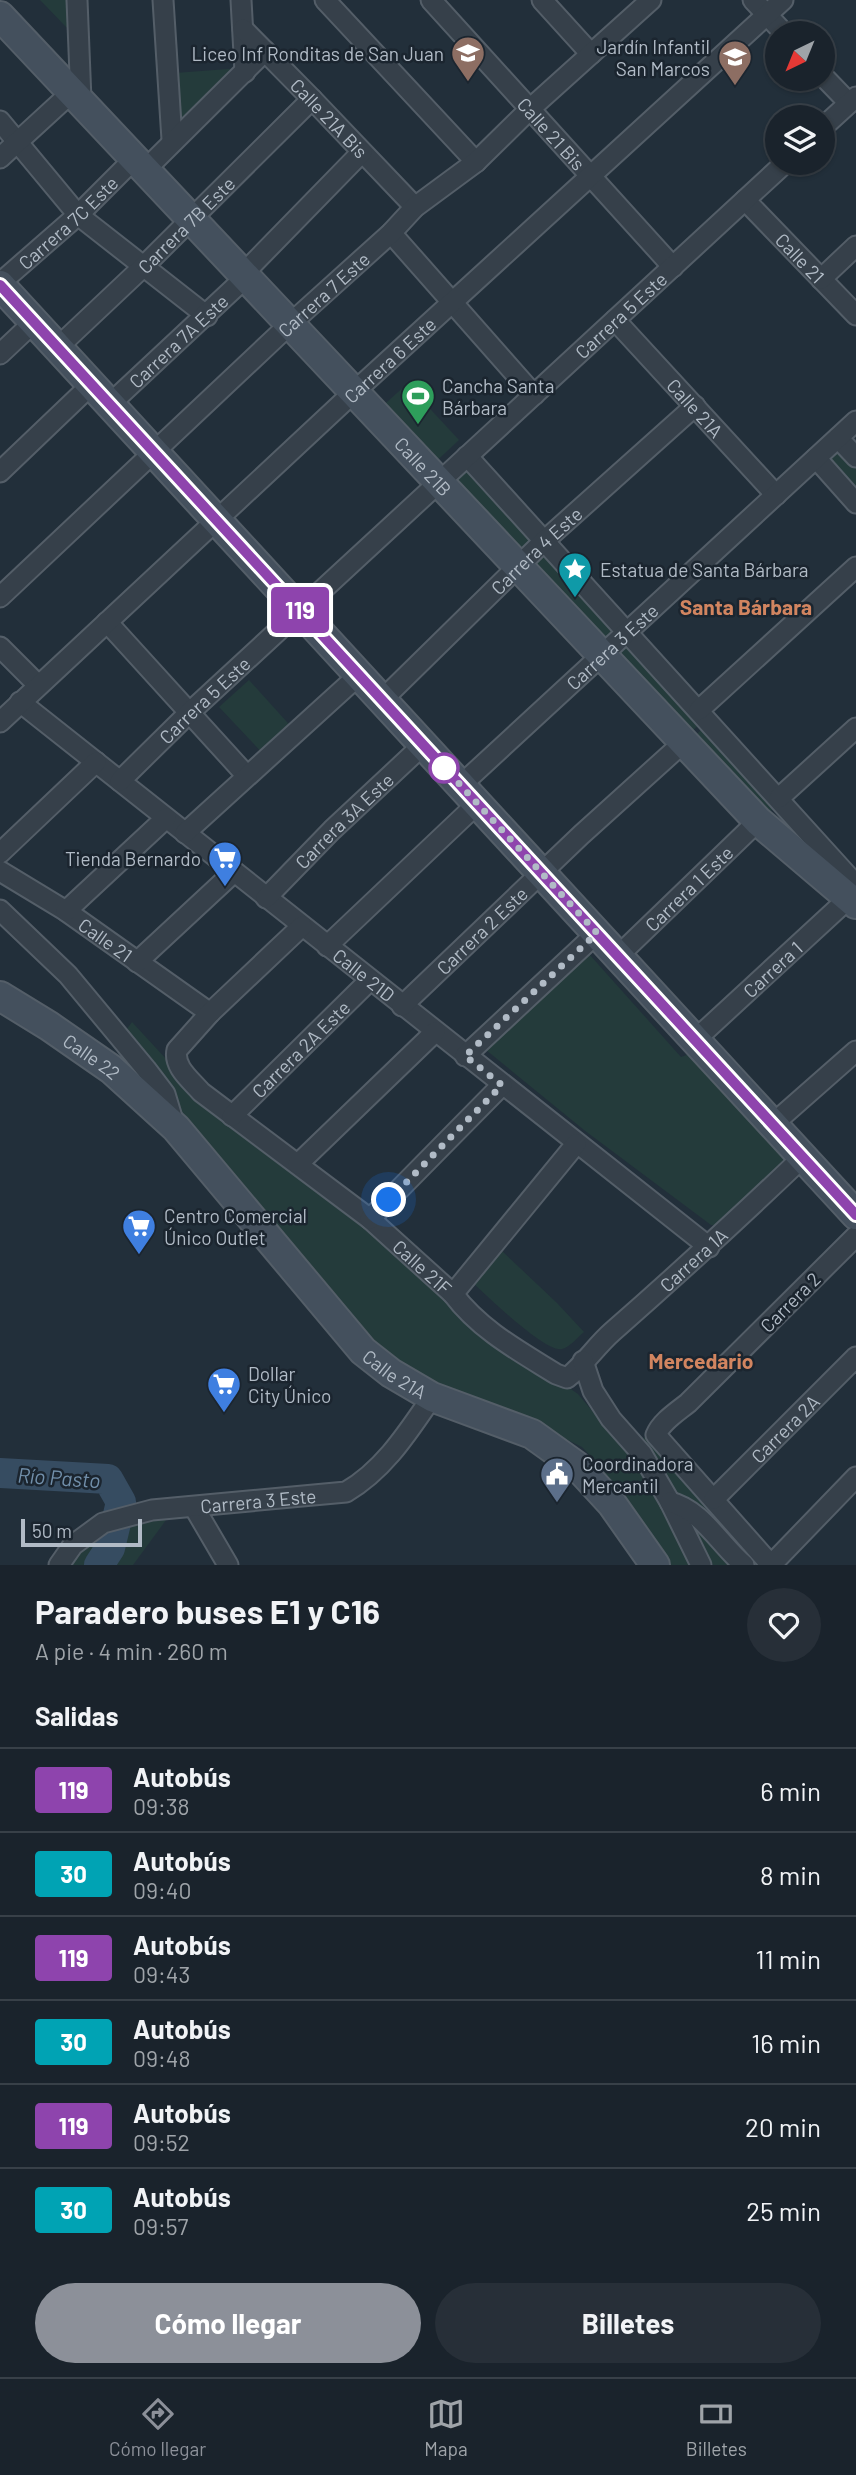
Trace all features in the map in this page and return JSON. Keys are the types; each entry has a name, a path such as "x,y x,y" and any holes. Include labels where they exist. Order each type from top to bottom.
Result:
{"street":[{"path":"0,158 18,140 76,96 77,0"},
{"path":"163,0 172,140"},
{"path":"241,0 245,72"},
{"path":"325,0 476,162"},
{"name":"Calle 21 Bis","path":"431,0 673,267"},
{"path":"542,0 591,54"},
{"path":"753,0 773,21"},
{"name":"Carrera 6 Este","path":"0,722 354,392 783,0"},
{"name":"Carrera 7 Este","path":"0,597 290,324 391,233 415,207 476,162 647,1"},
{"name":"Calle 21B","path":"1,13 139,164 758,821 853,896"},
{"name":"Calle 21A Bis","path":"243,29 415,207"},
{"name":"Carrera 7C Este","path":"0,284 78,215 172,140 265,51"},
{"path":"835,85 853,100 835,116"},
{"name":"Carrera 7B Este","path":"58,347 313,99"},
{"path":"0,121 78,215 207,316"},
{"name":"Carrera 7A Este","path":"0,472 207,316 362,152"},
{"name":"Carrera 5 Este","path":"120,781 189,713 772,175"},
{"name":"Calle 21","path":"745,200 856,315"},
{"path":"391,233 534,395"},
{"path":"821,279 856,246"},
{"path":"0,284 856,1215"},
{"name":"Calle 21A","path":"615,320 776,495"},
{"path":"0,354 34,322"},
{"name":"Carrera 4 Este","path":"382,700 544,542 695,406"},
{"name":"Carrera 3 Este","path":"327,946 602,655 856,421"},
{"path":"838,438 856,457"},
{"name":"Calle 21B","path":"467,456 779,798 853,896"},
{"path":"816,458 856,503"},
{"path":"699,710 856,567"},
{"path":"107,622 247,776"},
{"path":"0,647 38,685"},
{"path":"185,834 359,675"},
{"name":"Calle 21D","path":"20,702 709,1247"},
{"path":"779,798 856,729"},
{"name":"Carrera 2 Este","path":"402,1006 684,742"},
{"name":"Carrera 3A Este","path":"266,898 332,830 423,745"},
{"path":"0,853 96,762"},
{"path":"66,911 166,818"},
{"name":"Carrera 1 Este","path":"618,956 758,821"},
{"name":"Calle 21","path":"0,871 66,911 210,1013"},
{"path":"138,962 234,872"},
{"name":"Carrera 1","path":"695,1040 853,896"},
{"path":"0,910 68,975 146,1069 165,1094 176,1128"},
{"path":"210,1013 302,926"},
{"path":"465,1056 597,933"},
{"name":"Carrera 2A Este","path":"232,1116 370,980"},
{"name":"Calle 22","path":"0,996 111,1069 176,1128"},
{"name":"Calle 21F","path":"210,1013 177,1050 175,1058 178,1066 201,1092 370,1219 488,1329 556,1374 567,1378 583,1361"},
{"path":"298,1164 435,1032"},
{"path":"772,1124 856,1051"},
{"path":"370,1219 502,1085"},
{"name":"Calle 21A","path":"176,1128 363,1351 391,1373 432,1397 532,1434 569,1461 612,1504 649,1562"},
{"path":"453,1294 576,1144"},
{"name":"Carrera 1A","path":"583,1361 803,1157"},
{"name":"Carrera 2","path":"714,1499 656,1435 657,1431 856,1236"},
{"name":"Carrera 2A","path":"714,1499 856,1357"},
{"path":"583,1361 593,1391 611,1419 642,1454 701,1565"},
{"name":"Carrera 3 Este","path":"59,1565 73,1545 103,1523 152,1510 346,1492 358,1485 394,1451 432,1397"},
{"path":"714,1499 771,1565 856,1477"},
{"path":"670,1503 683,1505 744,1565"},
{"path":"194,1507 228,1565"}],"green space":[{"path":"40,0 68,0 69,29 68,29"},
{"path":"241,68 178,131 175,73"},
{"name":"Cancha Santa Bárbara","path":"407,384 459,440 429,468 377,411"},
{"path":"842,446 856,460 856,491 828,460"},
{"path":"470,467 538,542 522,557 453,483"},
{"path":"548,551 620,629 596,649 530,568"},
{"path":"631,641 704,720 690,733 609,662"},
{"path":"249,680 296,732 267,758 219,707"},
{"path":"706,725 777,804 766,816 694,737"},
{"path":"589,954 681,1057 698,1051 793,1155 718,1225 711,1225 584,1130 486,1050"},
{"path":"132,1022 192,1087 327,1190 578,1394 647,1477 693,1565 670,1565 600,1466 582,1447 510,1412 415,1380 369,1346 297,1263 121,1037"},
{"path":"502,1251 584,1332 568,1346 562,1349 554,1348 529,1333 471,1281"},
{"path":"649,1432 764,1565 749,1565 674,1491 643,1439"},
{"path":"686,1512 735,1565 713,1565"},
{"path":"169,1516 133,1565 104,1565 122,1536 125,1523"},
{"path":"101,1531 106,1542 92,1565 64,1565"}],"waterway":[{"name":"Río Pasto","path":"0,1473 108,1479 121,1502 110,1548 99,1565"}],"bus line":[{"name":"119","path":"0,285 856,1215"}],"place":[{"name":"Liceo Inf Ronditas de San Juan","path":"468,83"},
{"name":"Jardín Infantil San Marcos","path":"735,87"},
{"name":"Cancha Santa Bárbara","path":"418,426"},
{"name":"Estatua de Santa Bárbara","path":"575,599"},
{"name":"Tienda Bernardo","path":"225,888"},
{"name":"Centro Comercial Único Outlet","path":"139,1256"},
{"name":"Dollar City Único","path":"224,1414"},
{"name":"Coordinadora Mercantil","path":"557,1504"}],"district":[{"name":"Santa Bárbara","path":"746,606"},
{"name":"Mercedario","path":"701,1360"}],"route":[{"path":"389,1200 502,1085 465,1056 597,933 442,765 444,768"}]}
